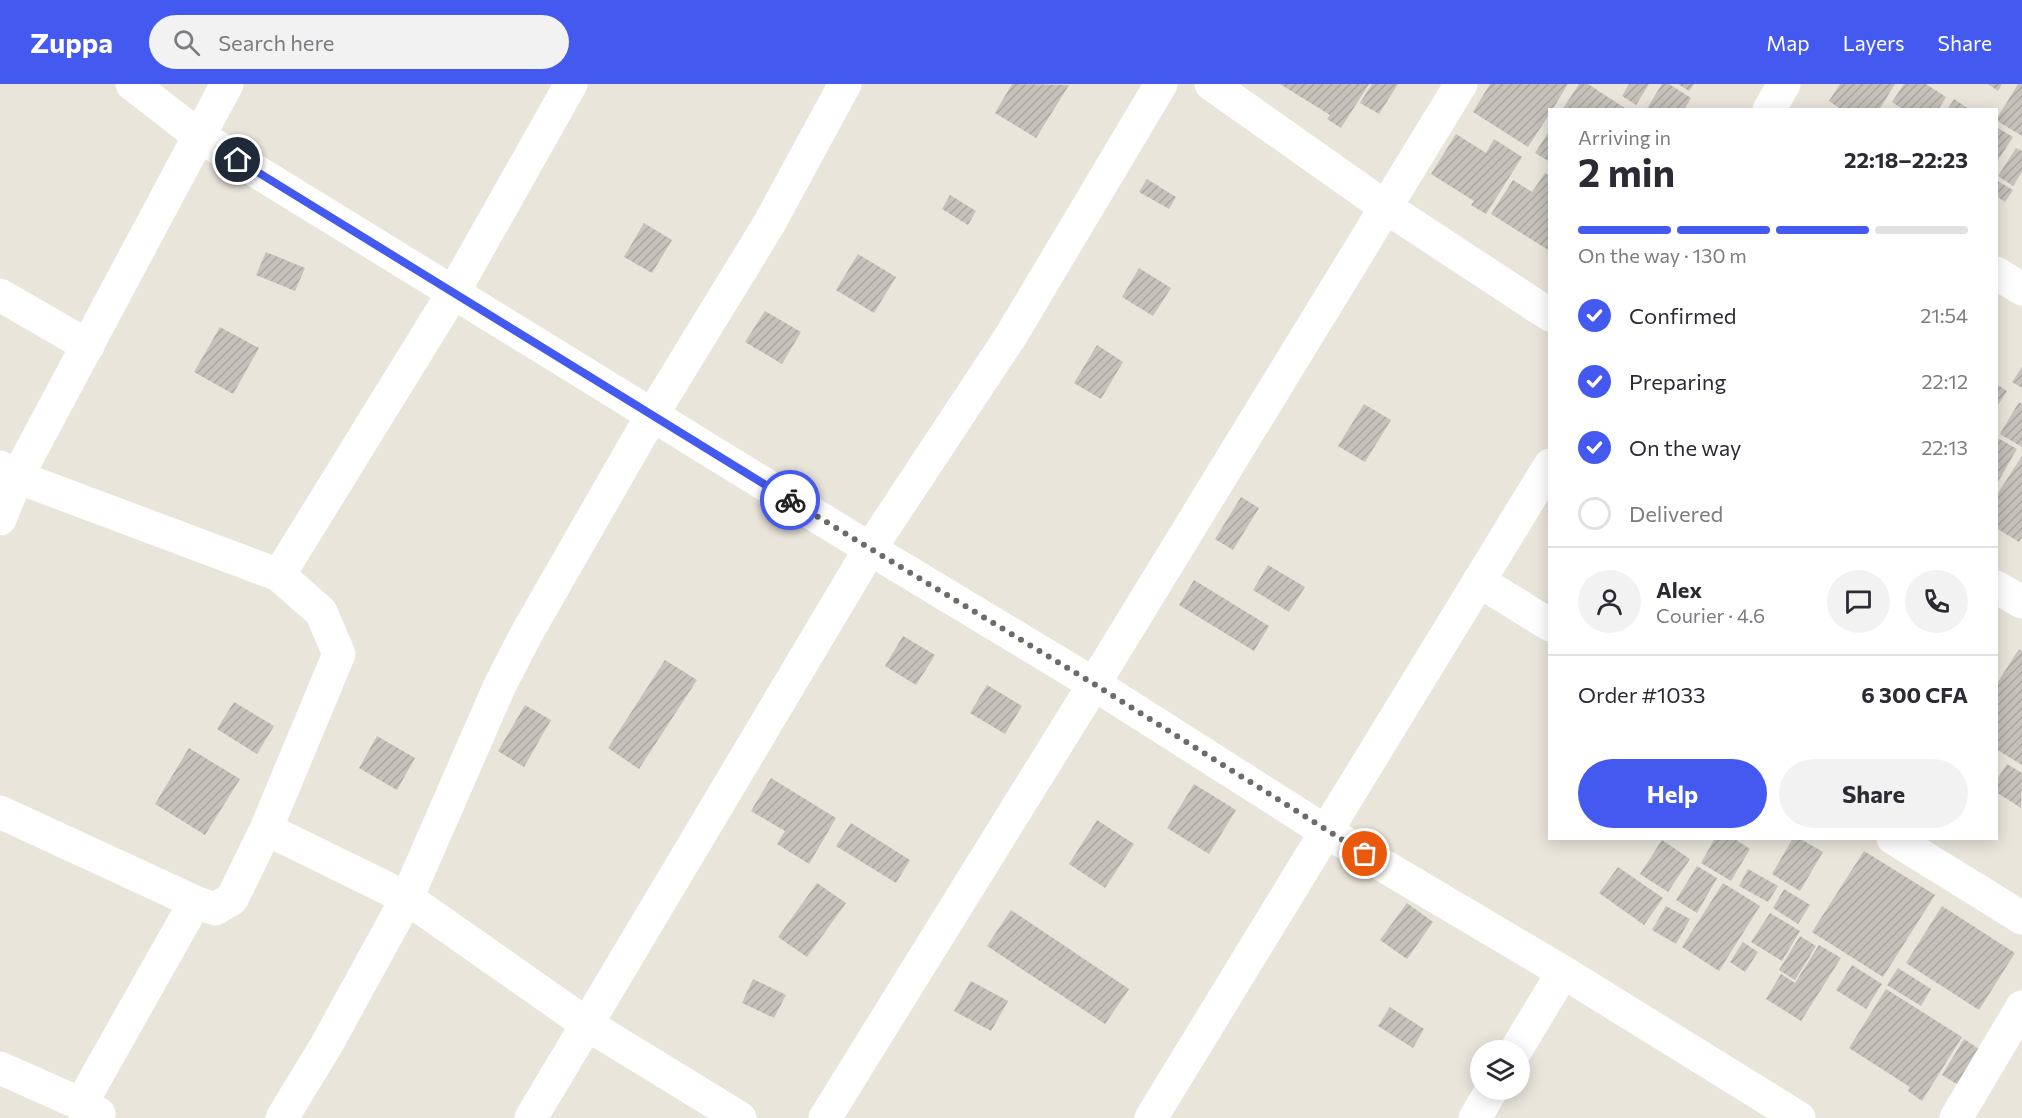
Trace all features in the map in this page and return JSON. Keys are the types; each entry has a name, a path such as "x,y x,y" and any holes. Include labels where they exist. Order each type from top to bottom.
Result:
{"street":[{"path":"132,84 199,136 870,549 1094,684 1325,831 1563,972 1785,1114"},
{"path":"0,519 9,472 88,346 227,84"},
{"path":"279,575 453,293 571,84"},
{"path":"282,1118 327,1044 407,898 514,658 652,415 769,224 845,84"},
{"path":"531,1118 870,549 1012,334 1161,84"},
{"path":"1211,84 1384,206 1548,314"},
{"path":"825,1118 1461,84"},
{"path":"1770,108 1784,84"},
{"path":"1998,274 2022,289"},
{"path":"0,295 88,346"},
{"path":"1151,1118 1548,468"},
{"path":"0,812 195,902 215,909 232,899 266,829 339,654 321,612 279,575 9,472"},
{"path":"1479,581 1548,624"},
{"path":"1998,588 2022,602"},
{"path":"266,829 407,898 588,1025 740,1118"},
{"path":"1896,840 2022,918"},
{"path":"0,1068 91,1113 195,902"},
{"path":"1522,1040 1563,972"},
{"path":"1956,1118 2022,1007"},
{"path":"1475,1118 1486,1100"}],"building":[{"path":"1012,84 1069,85 1036,138 995,113"},
{"path":"1280,84 1369,84 1341,128 1327,119 1330,115"},
{"path":"1372,84 1398,84 1379,114 1360,103"},
{"path":"1490,84 1568,84 1553,108 1548,108 1548,116 1528,147 1473,112"},
{"path":"1579,84 1588,84 1625,108 1563,108"},
{"path":"1629,84 1649,84 1636,105 1622,96"},
{"path":"1662,84 1669,84 1691,98 1685,108 1647,108"},
{"path":"1678,84 1694,84 1689,91"},
{"path":"1840,84 1895,84 1880,108 1839,108 1829,101"},
{"path":"1904,84 1926,84 1946,97 1939,108 1901,108 1892,102"},
{"path":"1988,84 2002,84 1998,91"},
{"path":"2018,84 2022,84 2022,136 1998,121 1998,117"},
{"path":"1954,99 1967,108 1948,108"},
{"path":"1998,128 2013,137 1998,160"},
{"path":"1548,133 1548,161 1535,153"},
{"path":"1456,134 1486,153 1494,139 1522,157 1486,214 1471,205 1474,201 1431,174"},
{"path":"2016,148 2022,151 2022,172 2013,186 1998,176"},
{"path":"1545,173 1548,175 1548,250 1491,214 1513,180 1532,192"},
{"path":"1147,179 1176,197 1169,209 1139,192"},
{"path":"1998,181 2013,190 2005,202 1998,197"},
{"path":"950,195 976,211 968,225 942,209"},
{"path":"644,223 672,240 652,273 624,257"},
{"path":"266,252 305,268 295,291 256,275"},
{"path":"858,254 896,277 874,313 836,290"},
{"path":"1139,268 1171,288 1153,316 1122,297"},
{"path":"765,311 801,332 782,364 745,342"},
{"path":"220,327 259,348 233,394 194,372"},
{"path":"1097,345 1123,362 1101,399 1074,383"},
{"path":"2022,367 2022,388 2012,382"},
{"path":"1998,385 2007,391 1998,405"},
{"path":"2019,402 2022,404 2022,447 2000,434"},
{"path":"1364,404 1391,420 1365,462 1338,446"},
{"path":"1998,438 2017,449 1998,482"},
{"path":"2022,456 2022,537 2019,542 1998,529 1998,493"},
{"path":"1241,497 1259,508 1233,550 1215,539"},
{"path":"1268,565 1305,587 1289,612 1253,590"},
{"path":"1194,580 1269,626 1254,651 1179,605"},
{"path":"903,636 935,655 916,685 885,666"},
{"path":"2019,649 2022,651 2022,765 1998,750 1998,682"},
{"path":"665,660 697,680 639,769 608,748"},
{"path":"987,685 1022,706 1005,734 970,713"},
{"path":"234,702 274,726 257,754 217,729"},
{"path":"525,705 551,720 524,767 498,751"},
{"path":"377,736 415,758 397,790 359,768"},
{"path":"189,748 240,779 205,835 155,804"},
{"path":"2007,764 2022,773 2021,808 1998,793 1998,778"},
{"path":"771,778 836,818 809,864 777,844 785,831 751,811"},
{"path":"1194,784 1236,810 1209,854 1167,828"},
{"path":"1097,820 1134,844 1105,888 1069,864"},
{"path":"851,823 910,860 896,883 836,846"},
{"path":"1662,840 1690,859 1668,892 1640,874"},
{"path":"1714,840 1736,840 1750,849 1731,881 1701,863"},
{"path":"1792,840 1802,840 1823,852 1800,891 1772,874"},
{"path":"1864,851 1935,895 1883,977 1812,932"},
{"path":"1697,866 1717,878 1697,913 1676,900"},
{"path":"1618,867 1663,898 1644,925 1599,893"},
{"path":"1748,869 1778,886 1768,902 1739,886"},
{"path":"817,883 846,903 807,957 778,937"},
{"path":"1723,883 1760,906 1719,971 1682,947"},
{"path":"1784,889 1810,905 1798,924 1773,908"},
{"path":"1407,903 1433,922 1407,959 1380,940"},
{"path":"1666,906 1690,919 1676,944 1652,930"},
{"path":"1942,906 2015,953 1979,1010 1906,963"},
{"path":"1011,910 1129,989 1105,1024 987,946"},
{"path":"1770,913 1800,931 1782,961 1751,942"},
{"path":"1800,936 1816,946 1795,980 1779,970"},
{"path":"1743,942 1758,952 1745,972 1730,962"},
{"path":"1819,945 1841,958 1801,1021 1766,999 1781,974 1795,983"},
{"path":"1852,965 1882,984 1866,1009 1836,990"},
{"path":"1898,968 1931,989 1921,1006 1887,985"},
{"path":"753,979 786,995 774,1018 742,1003"},
{"path":"971,981 1008,1001 991,1031 954,1011"},
{"path":"1886,989 1962,1037 1922,1101 1908,1091 1910,1087 1849,1048"},
{"path":"1390,1007 1424,1029 1413,1048 1378,1026"},
{"path":"1964,1039 1982,1051 1960,1086 1942,1075"}],"way so far":[{"path":"790,500 1094,684 1365,854"}],"route":[{"path":"238,160 790,500"}]}
